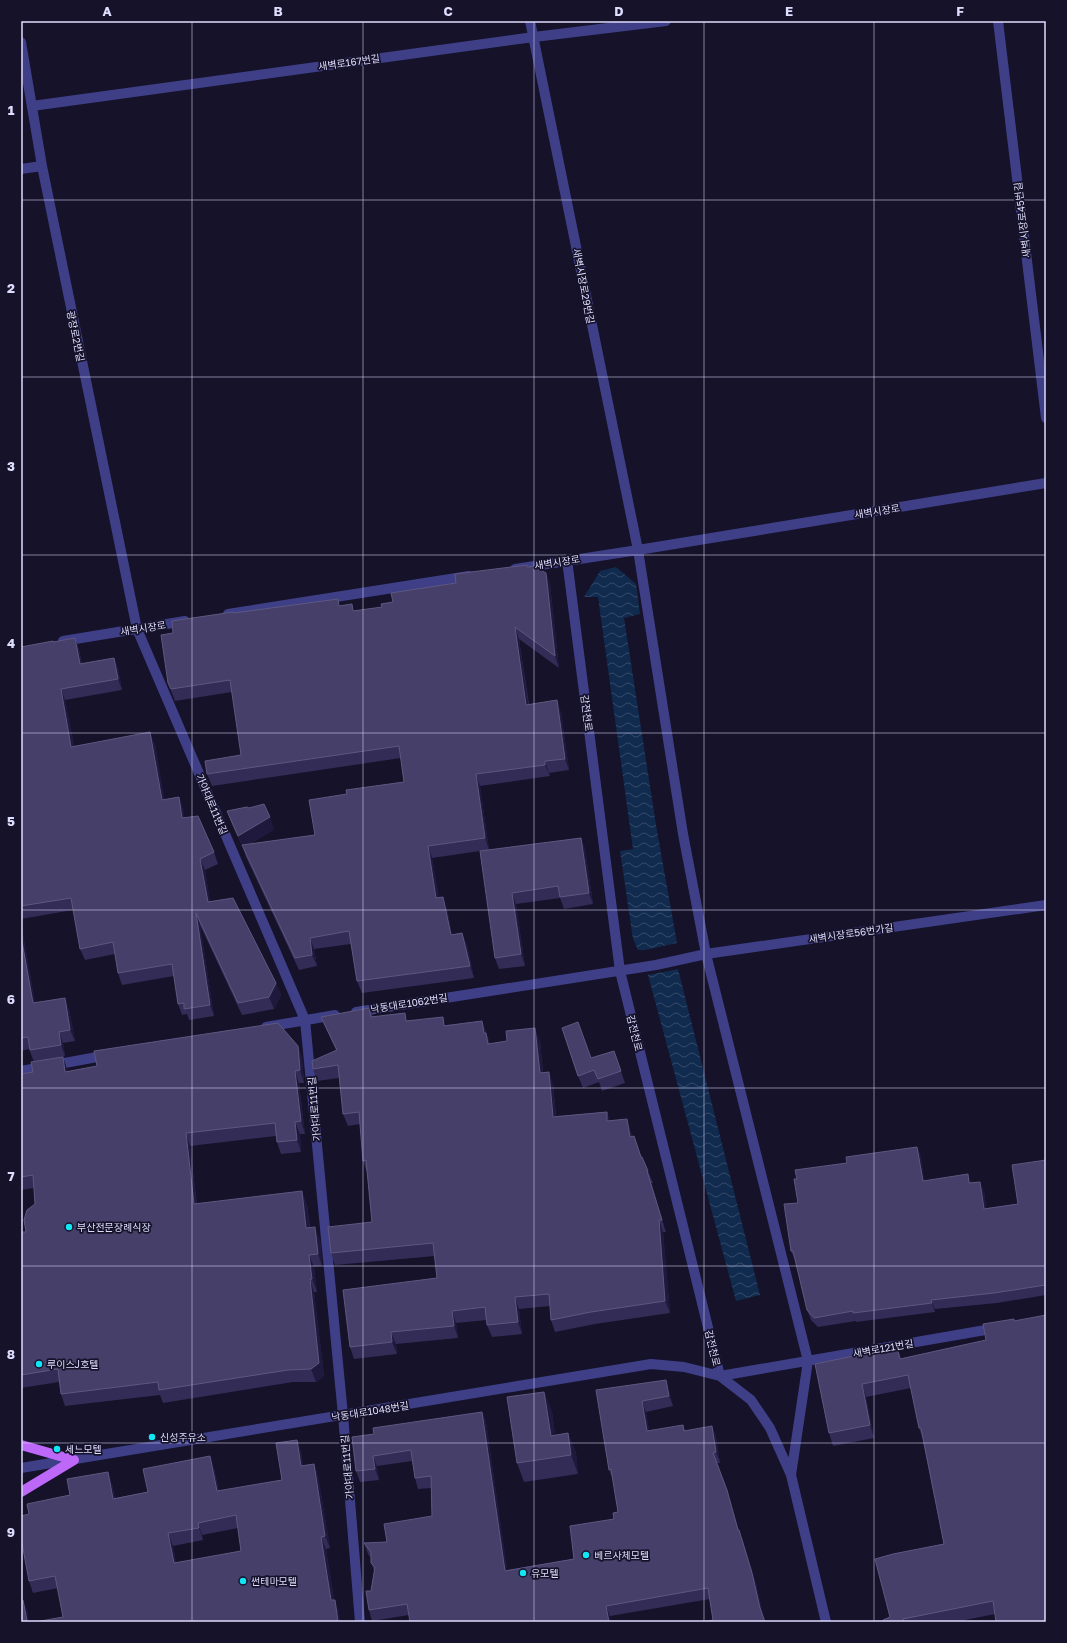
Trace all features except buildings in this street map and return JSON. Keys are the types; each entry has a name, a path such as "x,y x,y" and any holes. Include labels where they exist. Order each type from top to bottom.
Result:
{"main road":[{"path":"21,1445 74,1460"},
{"path":"21,1492 74,1460"}],"street":[{"name":"새벽시장로29번길","path":"530,21 638,550"},
{"name":"새벽로167번길","path":"32,106 534,37 666,21"},
{"name":"새벽시장로45번길","path":"998,21 1046,418"},
{"name":"광장로2번길","path":"21,42 42,166 137,629"},
{"path":"21,169 42,166"},
{"name":"새벽시장로","path":"504,570 638,550 1046,483"},
{"name":"감전천로","path":"638,550 683,834 706,954 808,1361 791,1476"},
{"name":"감전천로","path":"567,560 620,971 720,1376 751,1400 770,1428 791,1476 826,1622"},
{"path":"215,616 481,574"},
{"name":"새벽시장로","path":"52,642 191,620"},
{"name":"가야대로11번길","path":"137,629 305,1020 343,1415 360,1622"},
{"name":"새벽시장로56번가길","path":"656,966 706,954 1046,905"},
{"name":"낙동대로1062번길","path":"259,1028 656,966"},
{"path":"21,1071 121,1053"},
{"name":"새벽로121번길","path":"720,1376 1008,1327"},
{"name":"낙동대로1048번길","path":"21,1468 651,1364 684,1367 720,1376"}],"water":[{"path":"616,567 636,584 640,614 624,618 656,825 677,943 645,950 638,950 633,939 620,851 633,849 598,597 584,597 600,571"},
{"path":"678,969 760,1295 736,1301 648,975"}],"place":[{"name":"부산전문장례식장","path":"69,1227"},
{"name":"루이스J호텔","path":"39,1364"},
{"name":"신성주유소","path":"152,1437"},
{"name":"세느모텔","path":"57,1449"},
{"name":"베르사체모텔","path":"586,1555"},
{"name":"유모텔","path":"523,1573"},
{"name":"썬테마모텔","path":"243,1581"}]}
